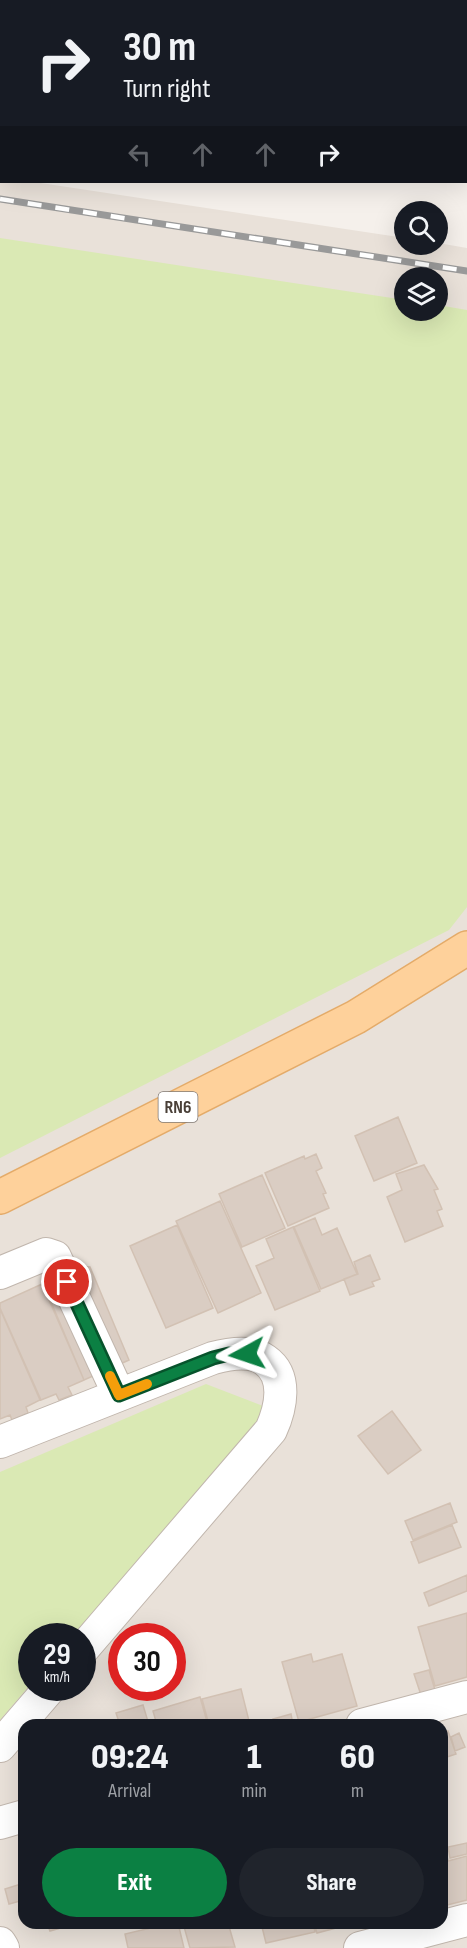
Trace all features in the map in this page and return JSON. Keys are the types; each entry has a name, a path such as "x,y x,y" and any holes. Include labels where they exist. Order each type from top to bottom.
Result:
{"main road":[{"name":"RN6","path":"356,1017 467,948"},
{"name":"RN6","path":"0,1197 356,1017 467,972"}],"street":[{"path":"0,1273 46,1254 55,1257 119,1395"},
{"path":"0,1442 213,1358 229,1354 247,1354 264,1359 278,1375 279,1414 271,1430 96,1634"},
{"path":"384,1719 467,1697"},
{"path":"23,1719 39,1701"},
{"path":"0,1746 18,1725"},
{"path":"0,1823 18,1818"},
{"path":"448,1925 467,1920"},
{"path":"360,1948 433,1929"},
{"path":"0,1943 3,1948"}],"shaded area":[{"path":"0,183 41,183 394,236 394,255 448,255 448,245 467,248 467,1948 0,1948"}],"green space":[{"path":"0,238 394,298 394,321 448,321 448,307 467,310 467,907 449,930 0,1158"},
{"path":"206,1384 271,1409 83,1623 18,1623 18,1699 0,1720 0,1472"}],"building":[{"path":"398,1117 417,1163 374,1181 355,1136"},
{"path":"316,1154 322,1168 316,1171 326,1193 323,1194 329,1208 288,1226 265,1173 304,1156 305,1159"},
{"path":"424,1165 438,1189 434,1190 442,1209 437,1211 443,1226 405,1242 387,1197 402,1190 396,1174"},
{"path":"262,1175 285,1228 242,1247 219,1194"},
{"path":"220,1201 261,1293 218,1313 176,1221"},
{"path":"315,1218 322,1235 337,1228 357,1274 321,1289 294,1227"},
{"path":"177,1225 213,1308 166,1328 130,1246"},
{"path":"293,1227 320,1291 275,1310 256,1266 274,1258 266,1239"},
{"path":"370,1255 380,1279 372,1282 374,1286 350,1295 344,1279 358,1274 354,1262"},
{"path":"78,1266 90,1267 129,1360 84,1380 43,1283"},
{"path":"42,1284 84,1380 68,1387 72,1395 59,1400 56,1394 41,1400 0,1308 0,1303"},
{"path":"0,1309 40,1400 26,1407 28,1413 12,1420 10,1415 0,1419"},
{"path":"392,1411 421,1450 388,1474 358,1436"},
{"path":"450,1503 457,1522 413,1540 405,1521"},
{"path":"452,1525 461,1547 419,1563 411,1542"},
{"path":"467,1575 467,1591 429,1606 424,1593"},
{"path":"467,1613 467,1677 435,1686 418,1627"},
{"path":"311,1654 313,1662 342,1654 357,1706 310,1719 298,1719 282,1662"},
{"path":"429,1670 438,1700 424,1704 414,1674"},
{"path":"241,1689 248,1719 207,1719 202,1699"},
{"path":"200,1697 206,1719 155,1719 153,1711"},
{"path":"143,1705 147,1719 118,1719 116,1713"},
{"path":"291,1714 292,1719 273,1719"},
{"path":"448,1731 456,1754 448,1757"},
{"path":"459,1733 465,1747 455,1751 451,1737"},
{"path":"467,1843 467,1854 450,1858 448,1847"},
{"path":"467,1856 467,1900 448,1905 448,1861"},
{"path":"18,1885 18,1902 9,1904 5,1889"},
{"path":"146,1929 179,1929 184,1948 128,1948 125,1934"},
{"path":"185,1929 230,1929 235,1947 190,1948"},
{"path":"262,1929 314,1929 315,1932 266,1943"},
{"path":"316,1929 332,1929 317,1933"}],"railway":[{"path":"0,199 467,271"}],"slow traffic":[{"path":"110,1376 119,1395 147,1384"}],"route":[{"path":"67,1282 119,1395 213,1358 229,1354 247,1354"}]}
